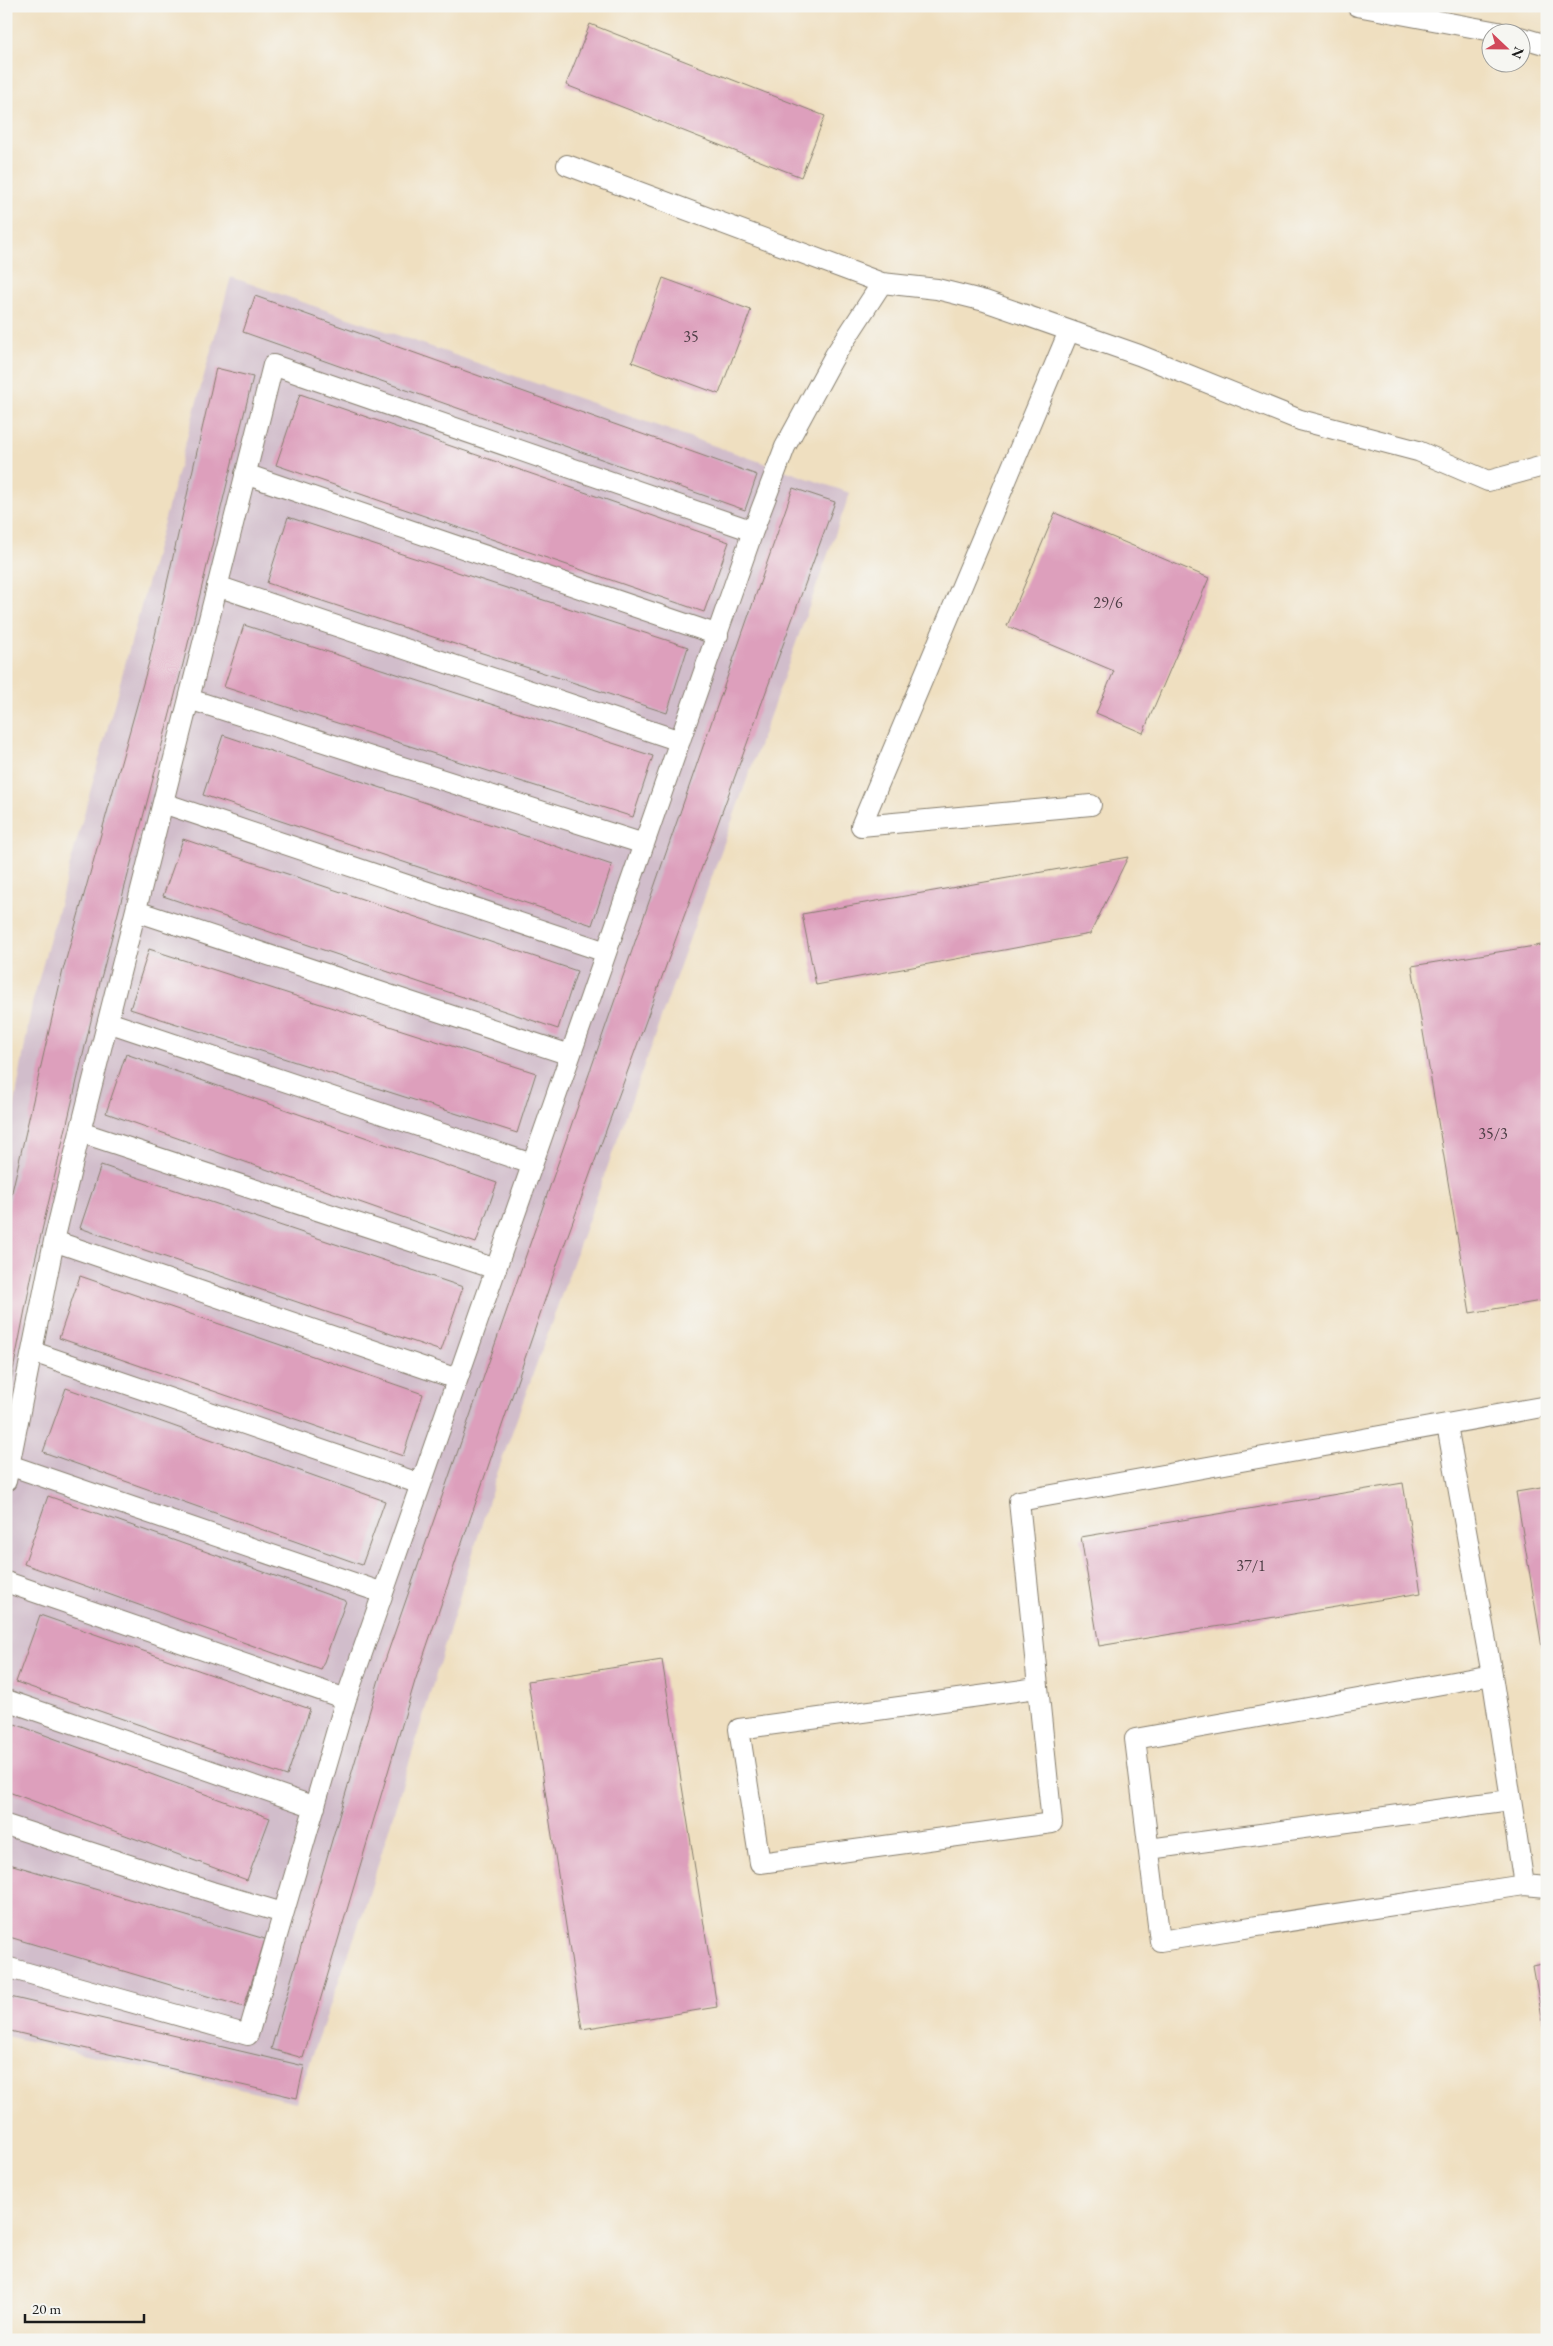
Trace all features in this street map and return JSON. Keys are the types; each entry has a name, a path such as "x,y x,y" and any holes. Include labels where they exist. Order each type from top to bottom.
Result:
{"lane":[{"path":"1357,6 1480,29"},
{"path":"1530,40 1547,45"},
{"path":"567,165 882,283 937,289 986,301 1139,355 1300,420 1418,451 1488,481 1547,464"},
{"path":"6,1967 248,2034 346,1699 753,531 785,447 835,355 882,283"},
{"path":"1069,330 861,826 1091,805"},
{"path":"384,1593 8,1473 54,1241 80,1132 273,365 753,531"},
{"path":"246,474 718,636"},
{"path":"217,586 680,741"},
{"path":"189,699 644,844"},
{"path":"163,803 606,952"},
{"path":"136,910 570,1055"},
{"path":"108,1022 532,1164"},
{"path":"80,1132 496,1270"},
{"path":"54,1241 457,1379"},
{"path":"32,1352 421,1484"},
{"path":"1037,1688 739,1729 760,1863 1052,1823 1018,1500 1547,1406"},
{"path":"1447,1425 1492,1675 1524,1885"},
{"path":"6,1582 346,1699"},
{"path":"1492,1675 1135,1739 1160,1941 1524,1885 1547,1887"},
{"path":"6,1700 315,1806"},
{"path":"1149,1849 1510,1800"},
{"path":"6,1824 212,1892 283,1913"}],"shaded area":[{"path":"231,277 850,493 497,1474 366,1904 296,2102 6,2036 6,1154 32,1004"}],"building":[{"path":"590,24 825,116 801,177 566,85"},
{"path":"663,278 751,310 719,394 632,362"},
{"path":"255,296 757,475 745,510 243,332"},
{"path":"216,368 253,377 183,664 100,982 33,1269 6,1406 6,1218 63,970 149,662"},
{"path":"300,394 729,542 704,612 276,465"},
{"path":"793,488 835,502 553,1276 415,1681 303,2058 271,2049 382,1669"},
{"path":"1055,513 1209,578 1143,733 1096,713 1114,671 1007,626"},
{"path":"288,517 688,647 667,713 267,583"},
{"path":"244,625 653,756 633,817 224,687"},
{"path":"223,735 612,865 592,925 203,795"},
{"path":"183,839 577,971 558,1029 163,896"},
{"path":"1128,857 1090,934 816,985 802,914"},
{"path":"1547,944 1547,1300 1470,1313 1412,966"},
{"path":"149,949 536,1073 517,1133 130,1009"},
{"path":"126,1054 497,1183 476,1243 106,1113"},
{"path":"101,1165 463,1287 441,1351 80,1228"},
{"path":"80,1276 423,1394 403,1456 59,1338"},
{"path":"66,1388 385,1501 362,1565 43,1452"},
{"path":"1403,1483 1421,1593 1099,1646 1081,1537"},
{"path":"1547,1487 1547,1671 1546,1671 1516,1492"},
{"path":"48,1496 346,1601 321,1670 24,1564"},
{"path":"40,1615 310,1709 287,1776 16,1682"},
{"path":"662,1660 717,2007 582,2029 528,1681"},
{"path":"15,1724 270,1818 247,1880 6,1791 6,1746"},
{"path":"6,1863 265,1939 244,2007 6,1936"},
{"path":"1547,1963 1547,2039 1546,2039 1533,1966"},
{"path":"6,1996 304,2066 297,2098 6,2030"}]}
